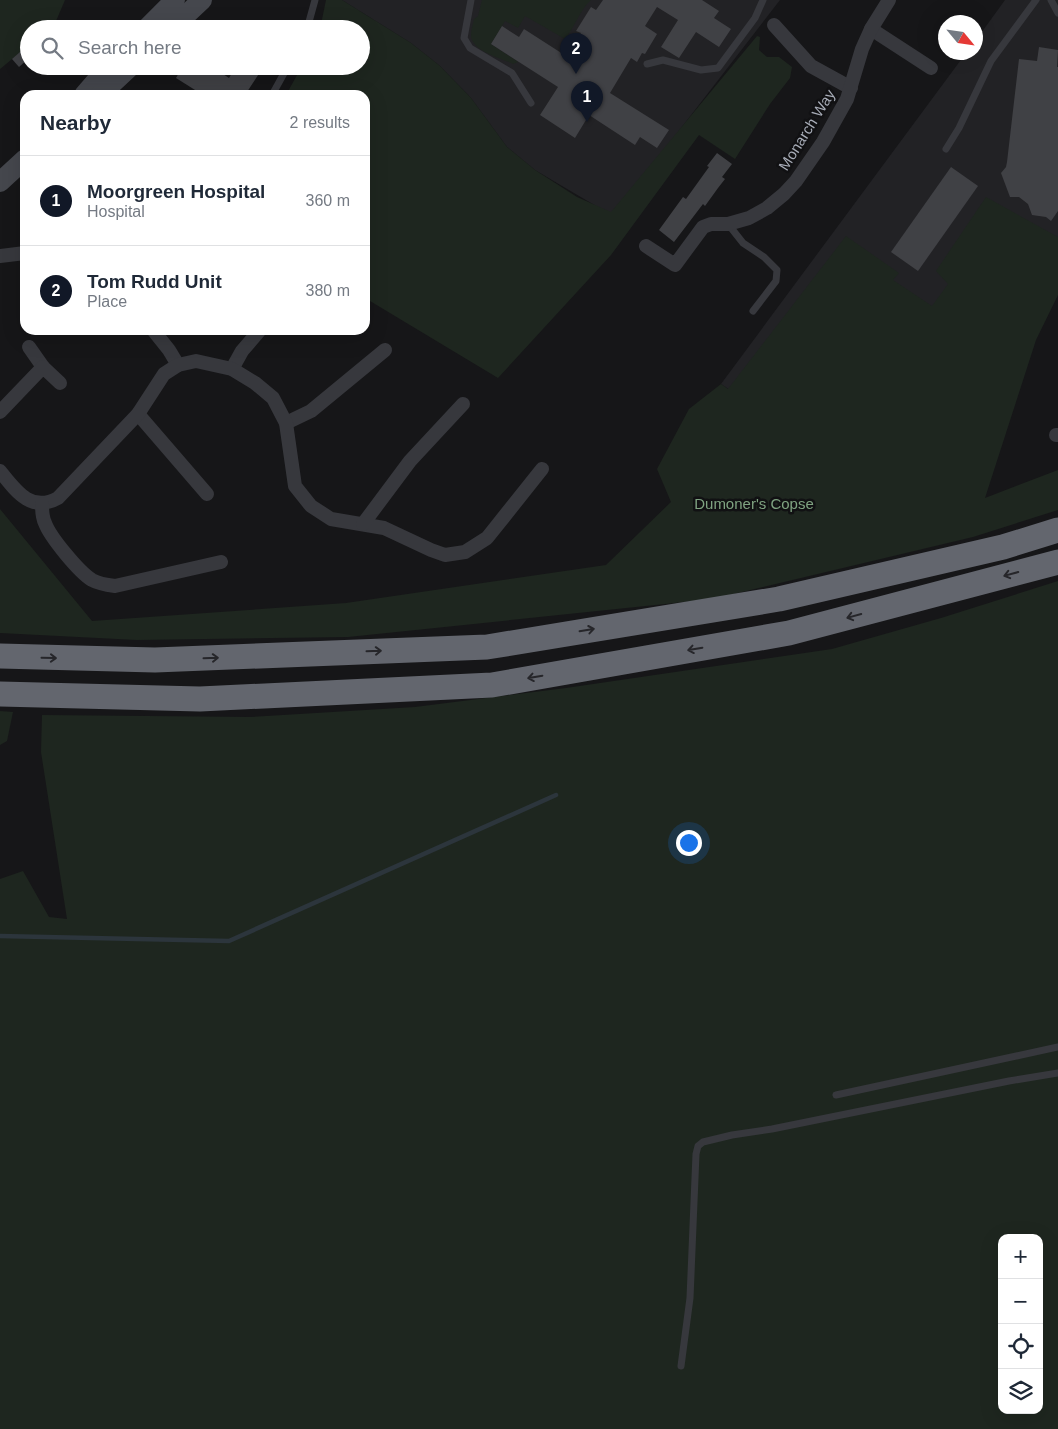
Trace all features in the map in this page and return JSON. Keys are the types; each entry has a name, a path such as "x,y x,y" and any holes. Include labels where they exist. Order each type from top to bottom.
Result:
{"highway":[{"path":"0,656 155,660 487,647 779,599 1003,548 1058,530"},
{"path":"0,694 200,699 492,685 789,633 1058,562"}],"main road":[{"path":"155,20 175,0"},
{"path":"181,20 202,0"},
{"path":"88,90 101,75"},
{"path":"105,90 121,75"},
{"path":"0,182 20,164"}],"street":[{"name":"Monarch Way","path":"646,246 675,265 703,227 711,224 728,224 749,218 767,208 784,194 796,181 823,142 847,99 862,49 871,29 889,0"},
{"name":"Monarch Way","path":"774,25 811,66 851,88"},
{"path":"871,29 931,68"},
{"path":"0,256 20,254"},
{"path":"157,335 178,365"},
{"path":"232,369 242,351 256,335"},
{"path":"29,347 43,367 60,383"},
{"path":"286,423 311,412 385,350"},
{"path":"0,471 14,488 28,500 42,504 58,498 138,414 164,374 178,365 196,361 232,369 255,383 273,398 286,423 295,486 311,506 331,519 384,528 445,555 465,552 487,538 542,469"},
{"path":"0,412 43,367"},
{"path":"363,524 410,461 463,404"},
{"path":"138,414 207,494"},
{"path":"42,504 42,515 49,530 70,559 88,577 100,584 115,586 221,562"}],"lane":[{"path":"309,20 315,0"},
{"path":"471,0 464,38 470,48 512,73 531,103"},
{"path":"647,64 663,60 701,70 718,68 755,18 763,0"},
{"path":"946,149 959,128 991,61 1036,0"},
{"path":"1051,0 1058,13"},
{"path":"275,90 283,75"},
{"path":"728,224 743,243 764,257 777,270 776,281 753,311"},
{"path":"836,1095 1058,1047"},
{"path":"681,1366 690,1298 696,1154 698,1146 703,1142 990,1084 1058,1073"}],"shaded area":[{"path":"342,0 780,0 613,216 535,170 507,147 471,98 440,66 411,43"},
{"path":"1005,0 1058,0 1058,281 850,471 721,384 961,60 983,60 983,30"}],"green space":[{"path":"0,0 65,0 56,20 20,20 20,52 0,69"},
{"path":"326,0 342,0 411,43 440,66 471,98 507,147 535,170 577,197 611,212 757,36 760,37 759,50 767,57 779,57 792,67 790,78 770,104 735,159 699,135 611,255 498,378 370,301 370,90 289,90 297,75 370,75 370,20 322,20"},
{"path":"482,0 591,0 583,9 565,39 525,16 518,28 505,21 491,44 518,62 513,64 481,50 472,41 471,33 474,19 478,16"},
{"name":"Dumoner's Copse","path":"986,197 1058,237 1058,295 1036,340 985,498 1058,470 1058,510 973,537 713,599 348,637 137,640 0,633 0,509 92,621 346,603 606,565 671,502 657,469 689,409 721,384 728,389 846,236 899,273 893,280 932,306 948,284 936,271"},
{"path":"1058,581 1058,1429 0,1429 0,879 23,871 49,917 67,919 41,752 42,715 250,717 415,707 566,688 832,649 941,618"},
{"path":"0,711 13,712 7,741 0,745"}],"building":[{"path":"603,0 702,0 719,11 714,18 731,29 719,47 696,32 679,58 661,47 678,20 657,7 645,26 657,34 645,54 642,53 637,62 631,58 610,93 669,130 657,148 640,137 635,145 589,115 575,138 540,115 558,87 491,44 502,26 519,37 524,29 566,56 581,33 576,31 591,7 596,10"},
{"path":"1039,47 1058,50 1058,211 1051,221 1046,217 1032,215 1028,204 1019,197 1010,197 1001,173 1006,167 1007,162 1019,59 1037,61"},
{"path":"20,52 20,66 19,67 12,59"},
{"path":"178,75 224,75 229,78 231,75 258,75 248,90 195,90 176,78"},
{"path":"717,153 732,164 722,177 725,179 674,242 659,230 683,197 686,199"},
{"path":"951,167 978,186 918,271 891,252"}],"waterway":[{"path":"0,936 229,941 556,795"}],"place":[{"name":"Tom Rudd Unit","path":"576,74"},
{"name":"Moorgreen Hospital","path":"587,122"}]}
